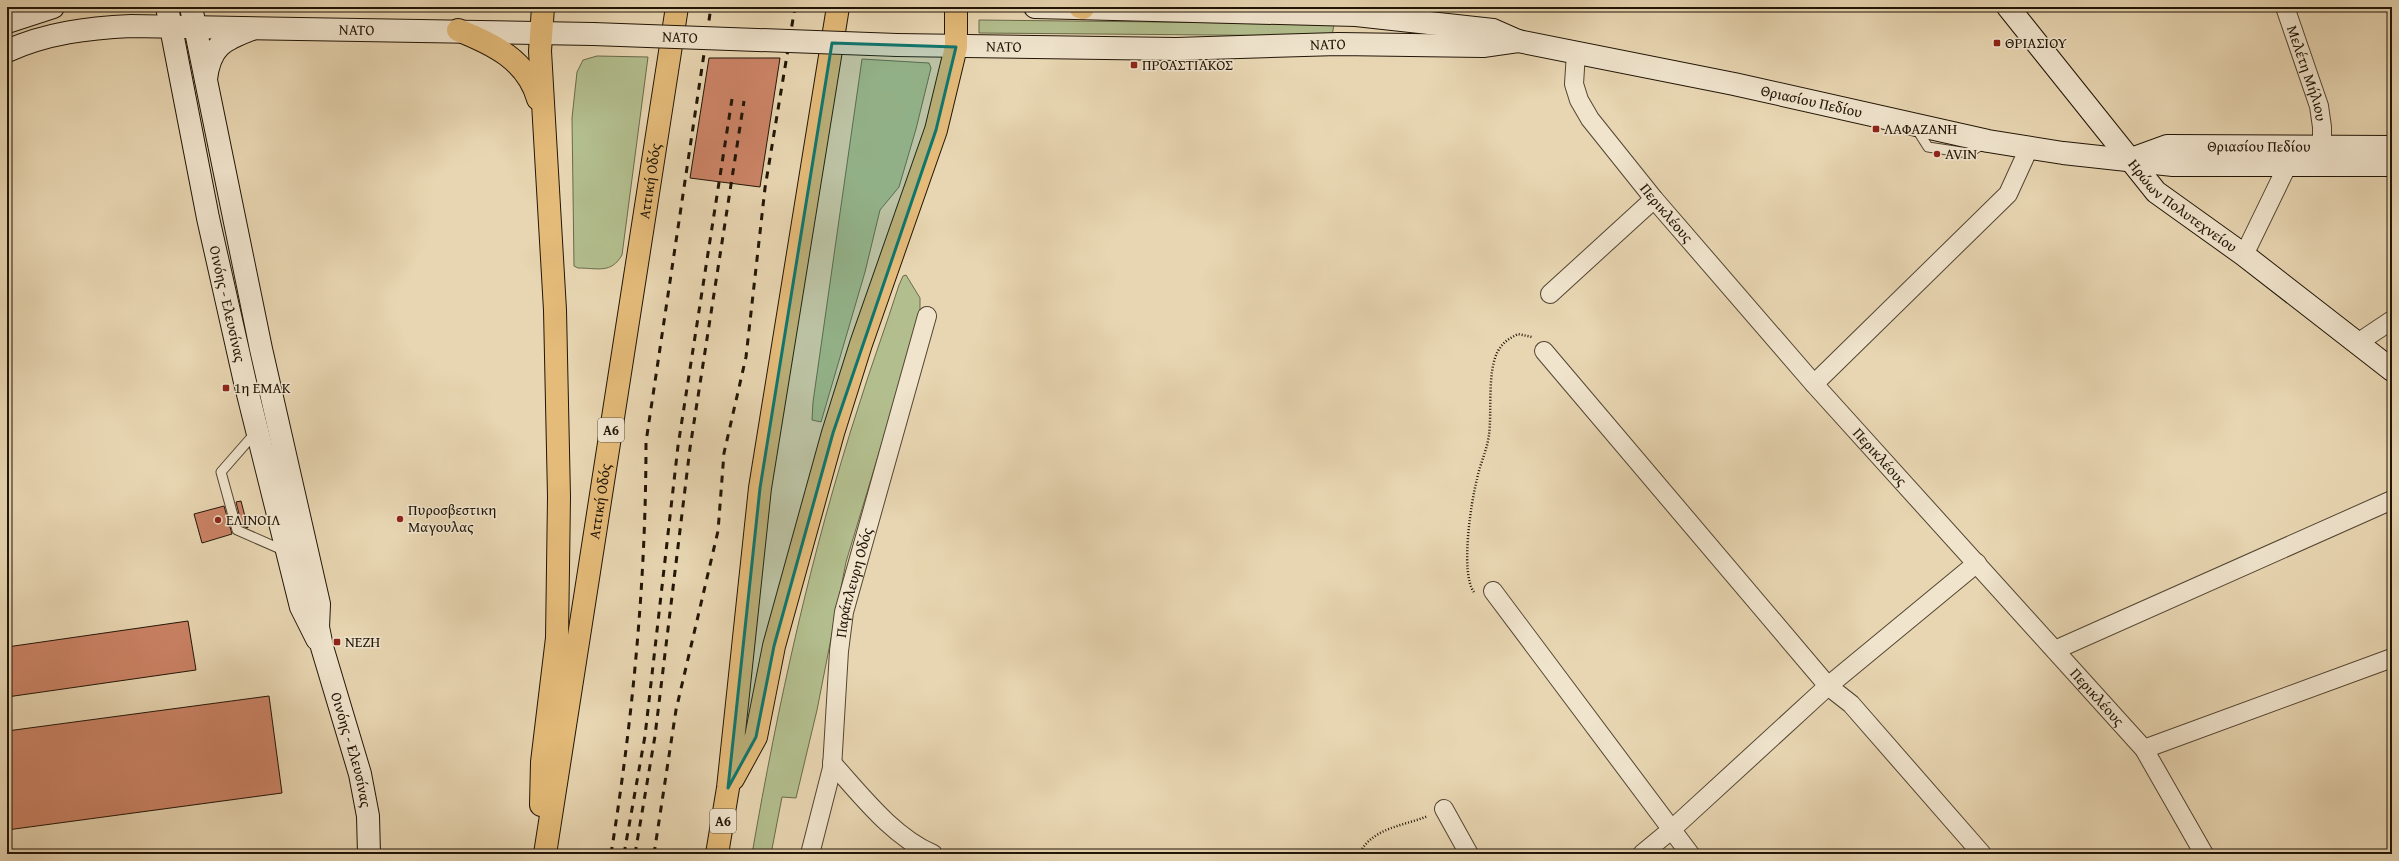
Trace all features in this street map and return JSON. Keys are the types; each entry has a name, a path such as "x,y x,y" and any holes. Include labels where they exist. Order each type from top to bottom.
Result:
{"highway":[{"path":"540,854 542,762 557,638 559,497 555,310 543,114 541,32 543,7"},
{"name":"Αττική Οδός","path":"545,854 677,7"},
{"name":"Α6","path":"717,854 728,788 760,488 838,7"},
{"path":"728,788 756,737 774,646 833,432 861,344 936,130 956,47 956,7"},
{"path":"458,30 484,41 514,60 525,70 535,88 543,114"}],"main road":[{"path":"7,22 54,7"},
{"name":"ΝΑΤΟ","path":"1035,7 1356,15 1493,30 1518,41"},
{"name":"Ηρώων Πολυτεχνείου","path":"2008,7 2146,181 2167,202 2244,256 2356,344 2392,370"},
{"name":"ΝΑΤΟ","path":"7,51 43,36 168,16 193,16 256,27 541,32 956,47 1176,49 1338,44 1483,46 1518,41"},
{"name":"Οινόης - Ελευσίνας","path":"168,16 210,225 286,552 301,607 322,647"},
{"name":"Οινόης - Ελευσίνας","path":"193,16 261,349 319,604 318,627 322,647 360,774 368,816 369,854"},
{"path":"206,82 211,57 219,45 232,37 256,27"},
{"name":"Θριασίου Πεδίου","path":"1518,41 1734,84 1914,125 2029,148 2129,160 2167,146 2292,157 2322,156 2392,147"},
{"name":"Θριασίου Πεδίου","path":"2322,156 2392,165"}],"street":[{"name":"Μελέτη Μήλιου","path":"2285,7 2319,106 2322,126 2322,156"},
{"name":"Περικλέους","path":"1576,53 1574,84 1579,100 1590,119 1654,199 1814,384 2144,749 2204,854"},
{"path":"1814,384 2008,194 2029,148"},
{"path":"2244,256 2292,157"},
{"path":"1550,294 1654,199"},
{"name":"Παράπλευρη Οδός","path":"810,854 820,823 832,762 839,651 844,612 927,316"},
{"path":"2356,344 2392,320"},
{"path":"1544,351 1828,686 1851,704 1982,854"},
{"path":"2055,650 2392,500"},
{"path":"1642,854 1671,830 1828,686 1977,563"},
{"path":"1493,591 1690,854"},
{"path":"2144,749 2392,658"},
{"path":"832,762 890,825 918,847 934,854"},
{"path":"1444,809 1469,854"}],"lane":[{"path":"257,431 221,472 237,530 286,552"}],"path":[{"path":"1493,591 1476,594 1471,587 1466,570 1470,512 1476,480 1489,436 1492,373 1498,352 1507,340 1518,334 1531,337 1544,351"},
{"path":"1359,854 1362,848 1383,831 1444,809"}],"highlighted area":[{"path":"832,43 956,47 936,130 833,433 774,646 756,737 728,788 760,488"}],"green space":[{"path":"979,20 1334,24 1332,36 979,33"},
{"path":"597,56 648,57 622,255 613,265 603,269 578,268 574,266 572,118 577,72 583,60"},
{"path":"862,59 929,63 931,68 916,129 899,187 880,210 865,272 821,422 812,420 813,402"},
{"path":"906,275 920,298 920,317 846,562 817,710 796,798 782,797 771,854 752,854 773,741 797,629 825,518 868,377 899,285 903,276"}],"building":[{"path":"709,58 780,58 760,187 690,178"},
{"path":"241,501 248,528 242,526 236,502"},
{"path":"224,506 232,534 202,543 194,514"},
{"path":"188,621 196,670 7,697 7,647"},
{"path":"269,696 282,793 7,830 7,731"}],"railway":[{"path":"611,854 626,751 637,648 644,545 646,442 711,7"},
{"path":"654,854 676,710 718,531 724,453 746,357 765,188 795,7"},
{"path":"624,854 645,736 678,446 732,99"},
{"path":"635,854 655,736 690,448 744,101"}],"place":[{"name":"ΘΡΙΑΣΙΟΥ","path":"1997,43"},
{"name":"ΠΡΟΑΣΤΙΑΚΟΣ","path":"1134,65"},
{"name":"ΛΑΦΑΖΑΝΗ","path":"1876,129"},
{"name":"AVIN","path":"1937,154"},
{"name":"1η ΕΜΑΚ","path":"226,388"},
{"name":"Πυροσβεστικη Μαγουλας","path":"400,519"},
{"name":"ΕΛΙΝΟΙΛ","path":"218,520"},
{"name":"ΝΕΖΗ","path":"337,642"}]}
